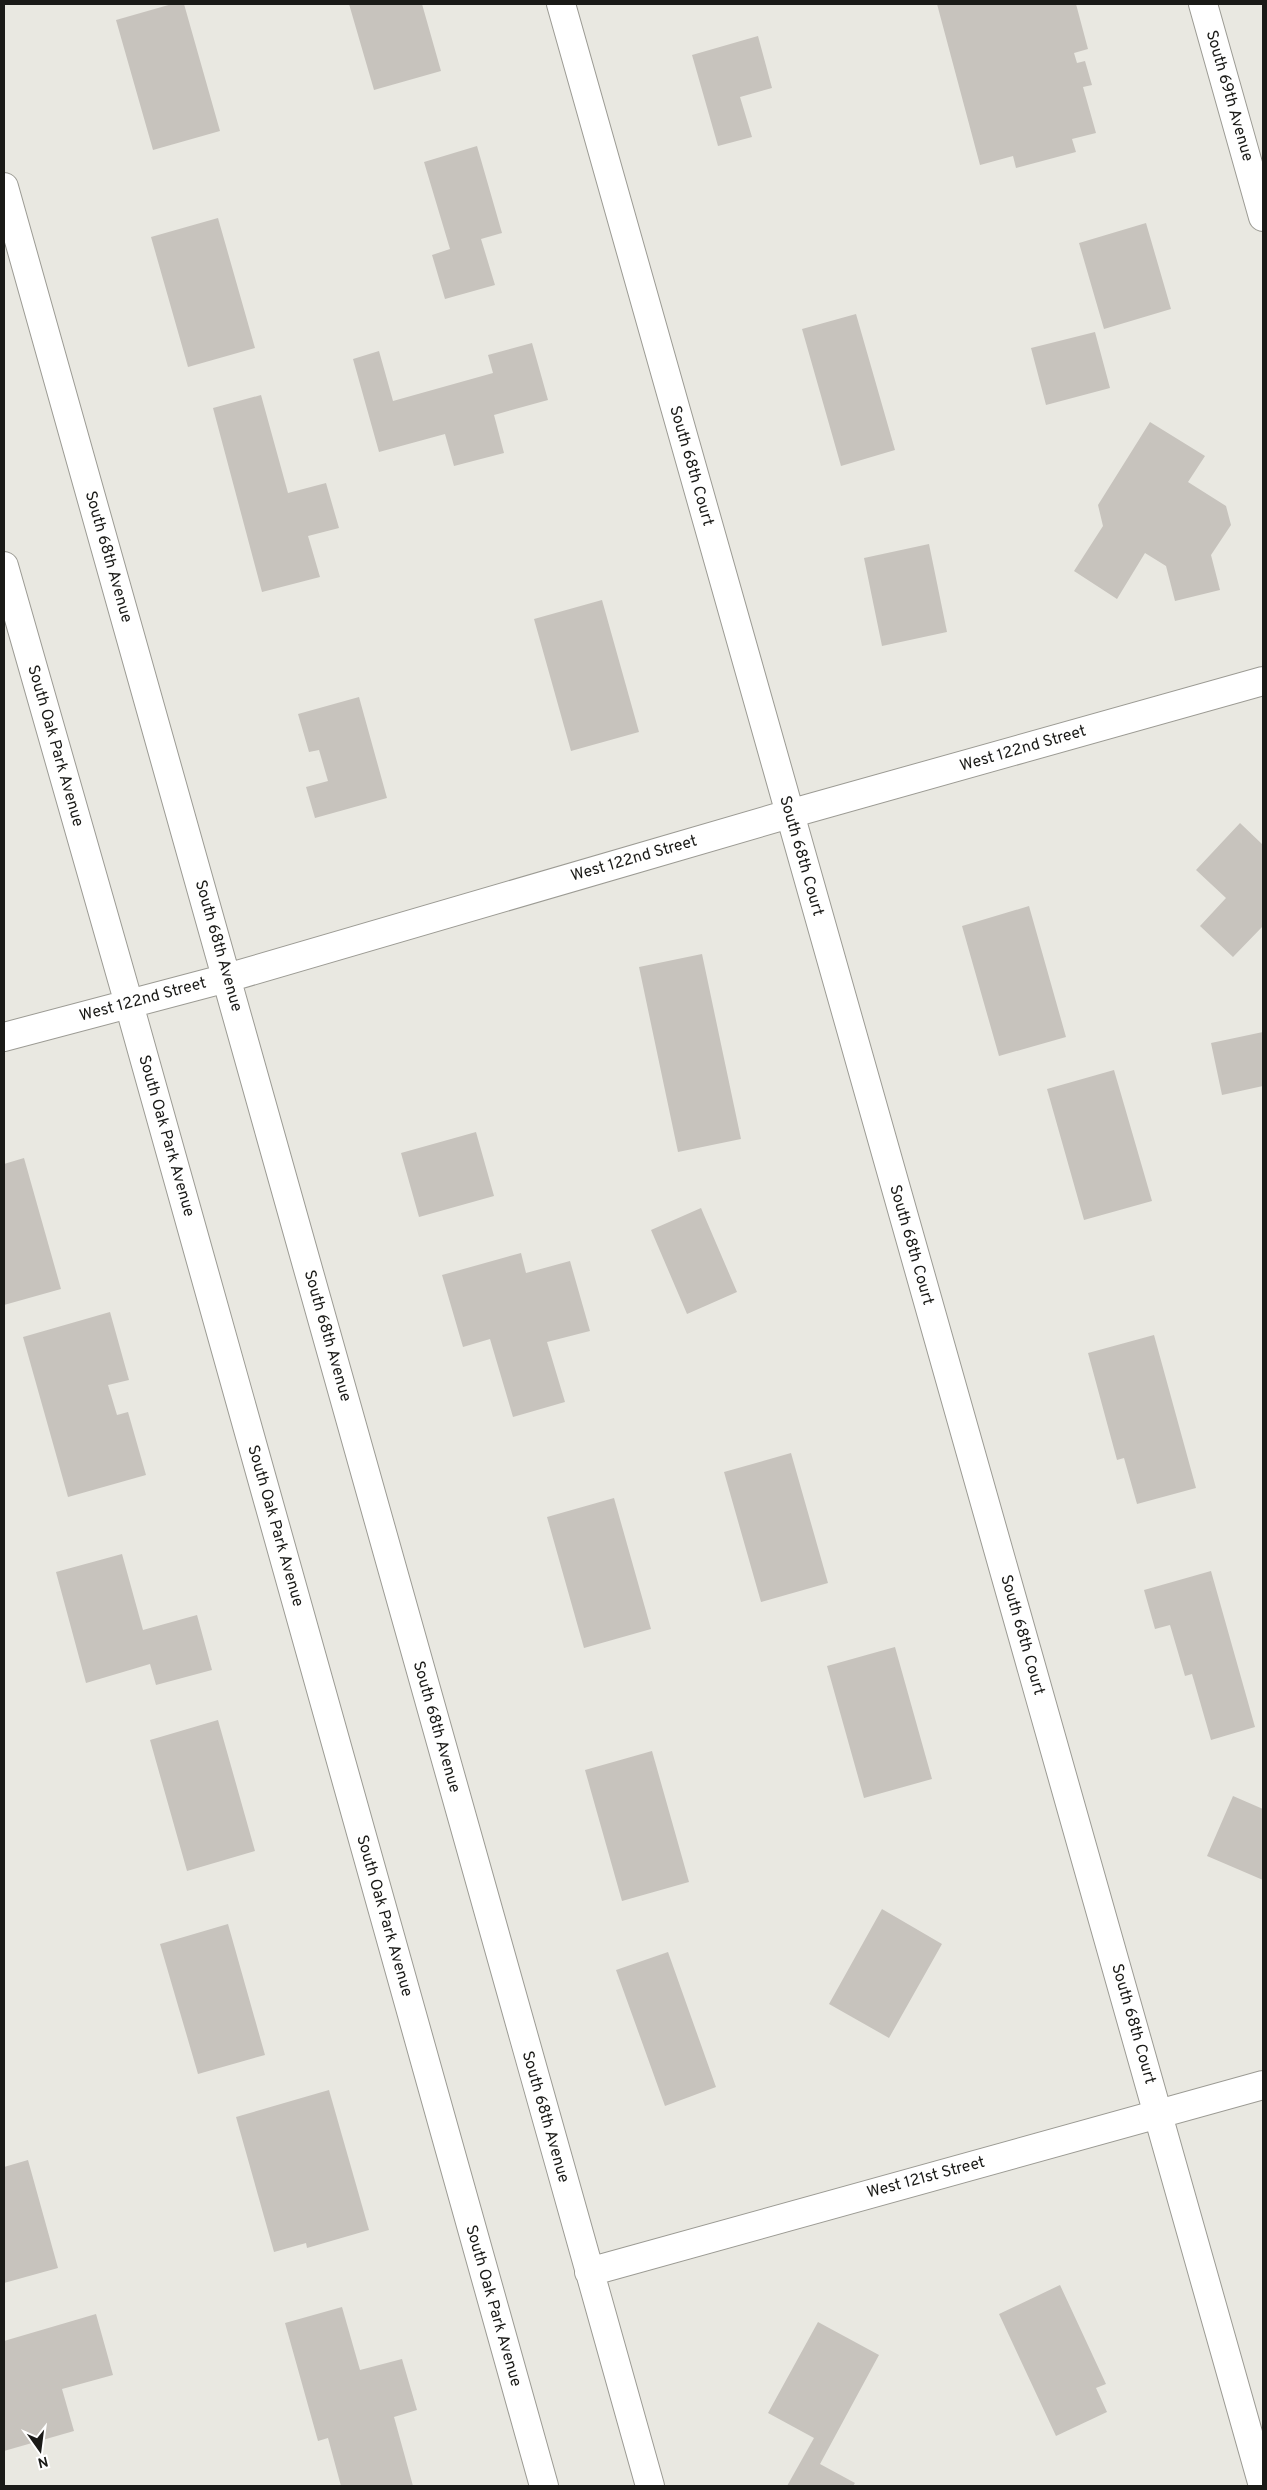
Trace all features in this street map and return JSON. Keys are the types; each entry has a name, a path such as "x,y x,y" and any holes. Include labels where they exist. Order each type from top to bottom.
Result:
{"street":[{"name":"South 68th Court","path":"560,4 1263,2486"},
{"name":"South 69th Avenue","path":"1203,4 1263,217"},
{"name":"South 68th Avenue","path":"4,187 588,2272 650,2486"},
{"name":"South Oak Park Avenue","path":"4,566 129,1004 544,2486"},
{"name":"West 122nd Street","path":"4,1037 227,978 789,814 1263,681"},
{"name":"West 121st Street","path":"588,2272 1263,2085"}],"building":[{"path":"172,4 184,4 220,131 153,150 116,20"},
{"path":"349,4 422,4 441,71 374,90"},
{"path":"937,4 1076,4 1088,49 1074,53 1077,63 1085,61 1092,85 1083,87 1096,133 1072,139 1076,152 1016,168 1013,156 980,165"},
{"path":"758,36 772,88 740,97 752,137 718,146 692,55"},
{"path":"477,146 502,233 481,239 495,285 445,299 432,255 450,249 424,162"},
{"path":"218,218 255,348 188,367 151,237"},
{"path":"1146,223 1171,309 1104,329 1079,243"},
{"path":"856,314 895,450 841,466 802,329"},
{"path":"1095,332 1110,388 1046,405 1031,348"},
{"path":"532,343 548,400 494,415 504,453 454,466 445,434 379,452 353,359 379,351 393,401 493,373 488,355"},
{"path":"261,395 288,493 326,483 339,528 308,536 320,577 262,592 213,408"},
{"path":"1150,422 1205,456 1188,482 1226,506 1231,525 1211,555 1220,590 1175,601 1166,566 1145,553 1117,599 1074,571 1103,526 1098,505"},
{"path":"929,544 947,632 882,646 864,558"},
{"path":"602,600 639,732 571,751 534,619"},
{"path":"359,697 387,798 315,818 306,787 328,781 319,750 309,752 298,714"},
{"path":"1240,823 1263,845 1263,926 1233,957 1200,926 1226,898 1196,870"},
{"path":"1029,906 1066,1037 999,1056 962,926"},
{"path":"702,954 741,1139 678,1152 639,967"},
{"path":"1263,1032 1263,1086 1222,1095 1211,1043"},
{"path":"1114,1070 1152,1201 1084,1220 1047,1089"},
{"path":"476,1132 494,1196 419,1217 401,1153"},
{"path":"24,1158 61,1289 4,1305 4,1164"},
{"path":"701,1208 737,1292 687,1314 651,1230"},
{"path":"521,1253 526,1273 570,1261 590,1331 547,1342 565,1402 513,1417 490,1339 463,1347 442,1275"},
{"path":"110,1312 129,1380 108,1385 117,1415 128,1412 146,1475 68,1497 23,1337"},
{"path":"1154,1335 1196,1488 1137,1504 1124,1458 1117,1460 1088,1353"},
{"path":"791,1453 828,1583 761,1602 724,1472"},
{"path":"614,1498 651,1629 584,1648 547,1517"},
{"path":"122,1554 143,1630 197,1615 212,1670 156,1685 150,1664 86,1683 56,1572"},
{"path":"1211,1571 1255,1727 1211,1740 1192,1674 1185,1676 1170,1625 1155,1629 1144,1590"},
{"path":"895,1647 932,1779 864,1798 827,1666"},
{"path":"218,1720 255,1851 187,1871 150,1740"},
{"path":"652,1751 689,1882 622,1901 585,1770"},
{"path":"1233,1796 1263,1809 1263,1880 1207,1856"},
{"path":"882,1909 942,1944 889,2038 829,2004"},
{"path":"228,1924 265,2055 198,2074 160,1944"},
{"path":"668,1952 716,2087 665,2106 616,1970"},
{"path":"329,2090 369,2230 307,2248 306,2243 274,2252 236,2117"},
{"path":"28,2160 58,2268 4,2283 4,2167"},
{"path":"1060,2285 1106,2384 1096,2388 1107,2412 1056,2436 999,2314"},
{"path":"342,2307 360,2370 402,2359 417,2410 394,2417 413,2486 341,2486 328,2438 318,2441 285,2323"},
{"path":"96,2314 113,2375 62,2389 74,2431 4,2451 4,2341"},
{"path":"818,2322 879,2355 820,2464 855,2483 853,2486 787,2486 814,2438 768,2413"}]}
